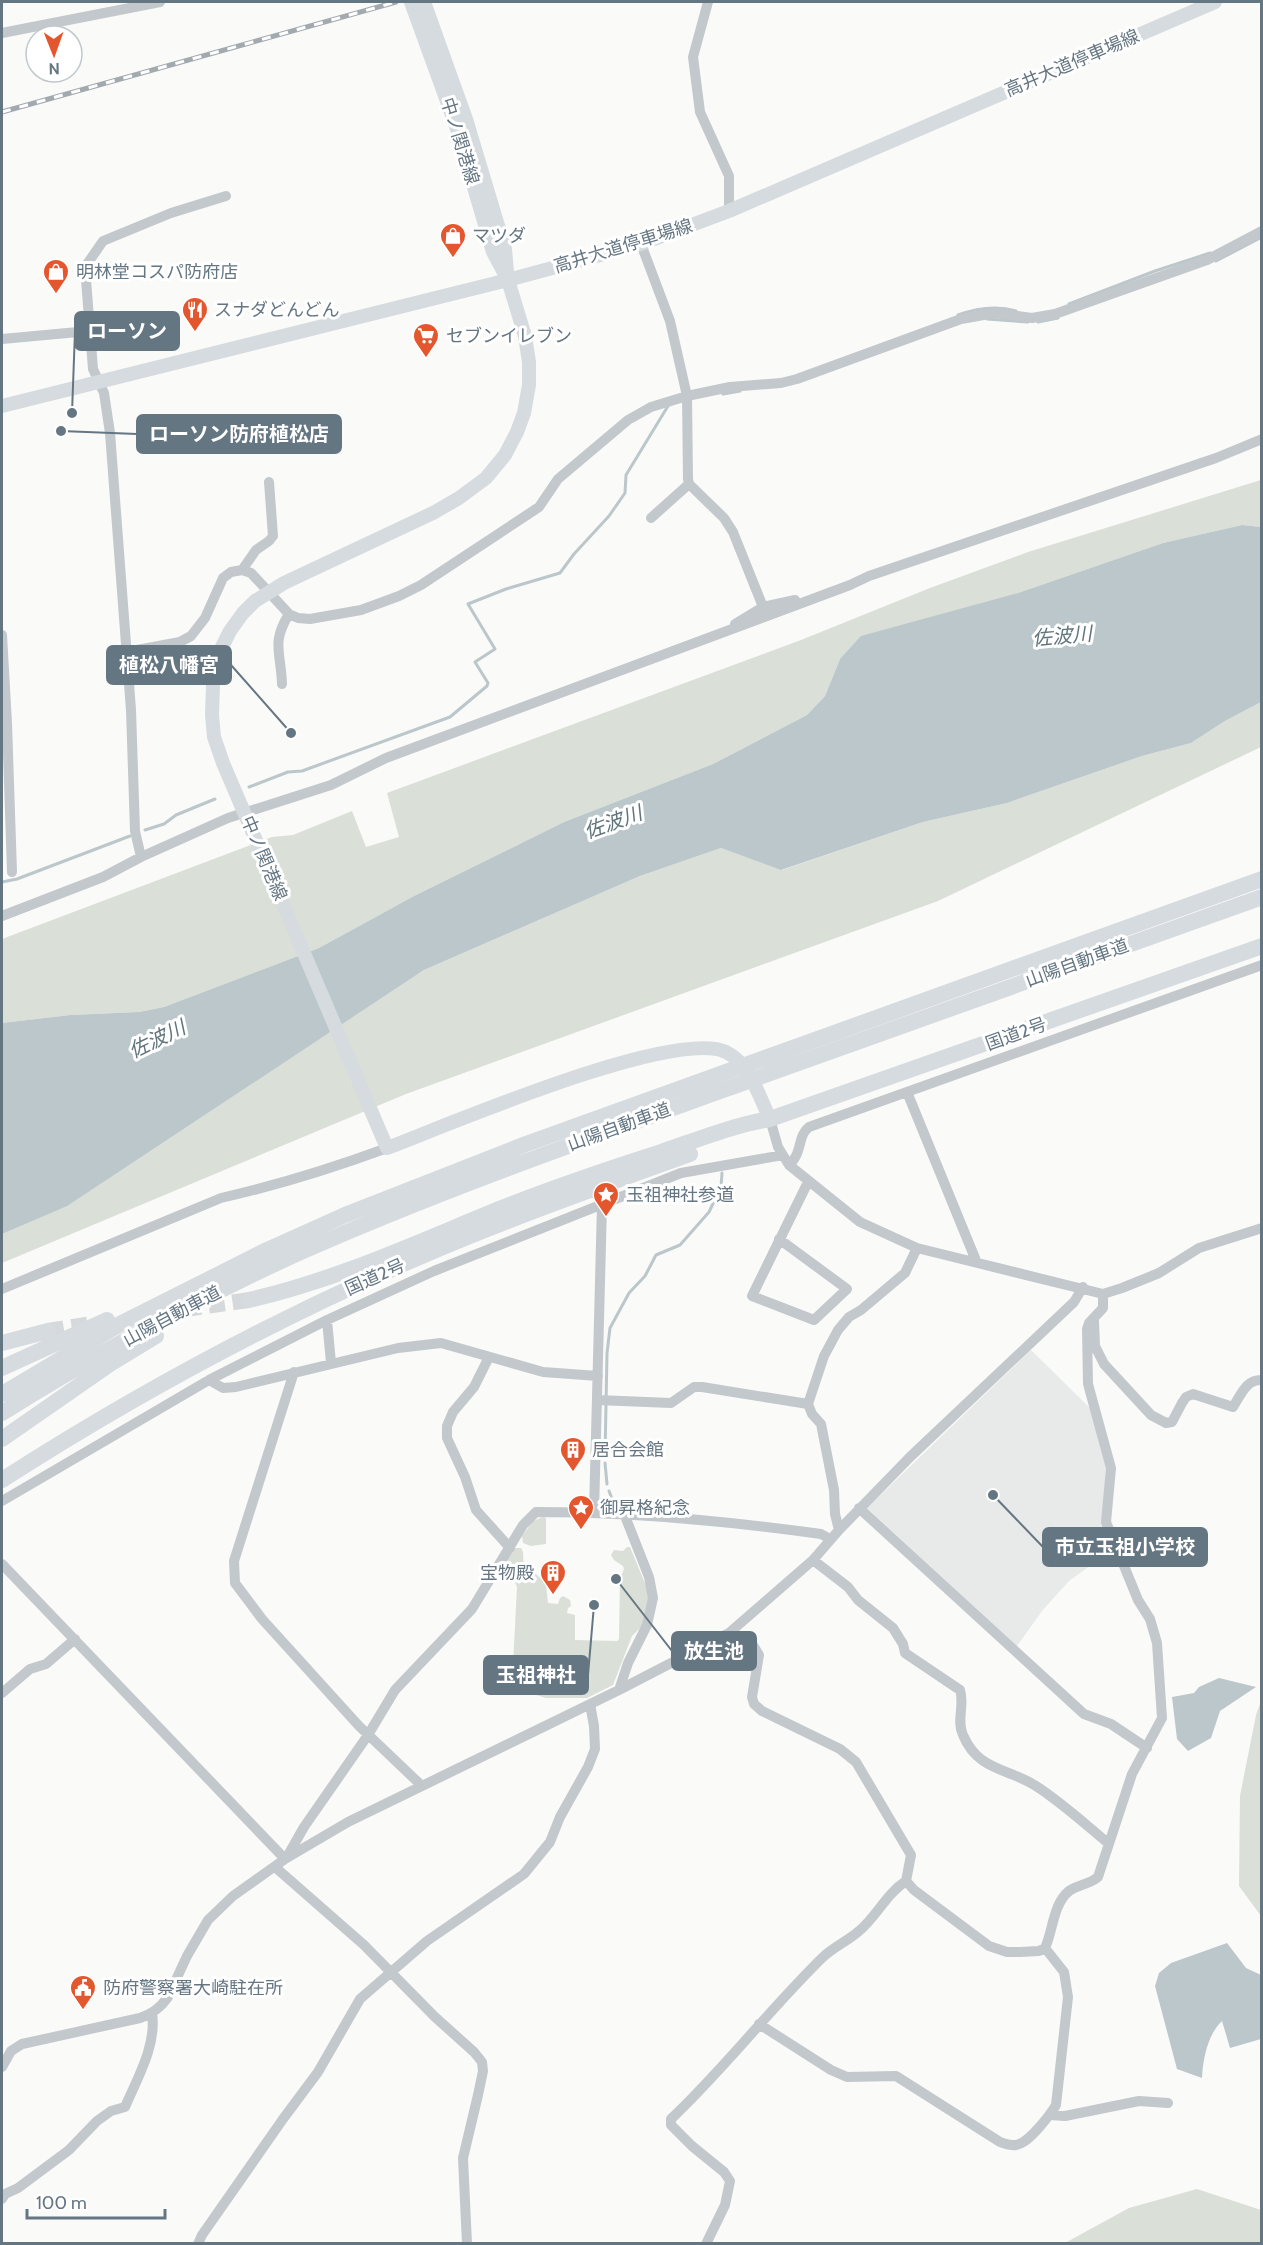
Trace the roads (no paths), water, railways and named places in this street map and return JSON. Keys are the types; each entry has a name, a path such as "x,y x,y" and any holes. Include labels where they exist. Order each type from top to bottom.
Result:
{"highway":[{"name":"山陽自動車道","path":"763,1067 1262,879"},
{"name":"山陽自動車道","path":"2,1394 120,1324 209,1278 335,1220 432,1180 1262,897"},
{"name":"国道2号","path":"249,1300 342,1273 505,1207 636,1160 748,1123 770,1119 1262,946"},
{"name":"山陽自動車道","path":"2,1413 62,1375 162,1321 302,1252 725,1080"},
{"name":"国道2号","path":"2,1480 126,1406 308,1308 472,1235 752,1131 770,1119"},
{"path":"2,1439 138,1347 302,1252"},
{"path":"2,1368 173,1288 209,1278"},
{"path":"2,1343 48,1331"}],"main road":[{"name":"高井大道停車場線","path":"2,406 508,280 641,244 729,210 1215,2"},
{"name":"中ノ関港線","path":"387,1148 244,813 214,737 212,715 213,685 222,647 243,613 270,591 459,498 486,478 505,455 524,412 529,385 529,362 525,336 508,280 505,249 466,119 419,5"},
{"path":"387,1148 546,1087 616,1065 690,1049 711,1048 733,1056 750,1075 770,1119"}],"street":[{"path":"2,33 160,2"},
{"path":"708,2 693,57 700,112 729,176 729,210"},
{"path":"141,857 135,831 131,710 110,433 104,393 93,369 85,267 103,241 171,213 225,196"},
{"path":"126,652 180,642 191,636 205,618 223,578 231,572 242,570 251,573 289,614 298,618 310,619 361,610 399,596 421,585 539,507 558,478 628,420 651,407 687,396 730,387 781,383 797,379 980,314 995,313 1032,318 1055,314 1207,260 1262,231"},
{"path":"641,244 670,321 687,396 689,484 724,518 733,532 763,607"},
{"path":"2,339 89,331"},
{"path":"2,914 70,891 141,857 244,813 302,798 386,758 726,633 869,576 1205,461 1262,439"},
{"path":"242,570 256,550 273,536 269,482"},
{"path":"651,518 689,484"},
{"path":"726,633 732,626 763,607 798,600 807,601"},
{"path":"282,684 278,638 281,626 289,614"},
{"path":"2,635 8,723 12,872"},
{"path":"2,1502 209,1380 327,1320 434,1271 616,1200 633,1190 681,1173 797,1157 803,1135 809,1127 1262,965"},
{"path":"907,1092 977,1263"},
{"path":"770,1119 786,1160 808,1182 860,1221 917,1248 1083,1287 1103,1294 1159,1273 1199,1248 1262,1228"},
{"path":"2,1289 222,1198 331,1168 387,1148"},
{"path":"779,1239 847,1289 814,1320 752,1296 779,1239 808,1182"},
{"path":"594,1512 602,1205"},
{"path":"839,1530 821,1424 812,1414 808,1404 824,1356 838,1330 849,1317 905,1274 917,1248"},
{"path":"2,2067 10,2051 22,2044 140,2018 152,2013 168,1997 196,1939 208,1920 233,1896 285,1859 348,1822 619,1690 729,1633 813,1560 859,1508 910,1457 1074,1302 1083,1287"},
{"path":"906,1881 914,1890 989,1946 1008,1952 1039,1951 1045,1948 1062,1900 1069,1891 1090,1884 1103,1868 1108,1843 1132,1774 1162,1718 1157,1643 1150,1619 1138,1600 1106,1522 1111,1468 1088,1384 1087,1329 1103,1308 1103,1294"},
{"path":"1094,1317 1095,1346 1104,1364 1151,1415 1167,1423 1172,1422 1182,1403 1193,1394 1233,1407 1248,1384 1254,1380 1262,1380"},
{"path":"327,1320 331,1363"},
{"path":"209,1380 222,1388 236,1387 398,1348 441,1343 543,1372 598,1376"},
{"path":"489,1357 474,1387 453,1412 447,1426 447,1438 465,1477 476,1510 510,1548"},
{"path":"294,1372 234,1561 235,1582 262,1619 308,1671 368,1735 422,1786"},
{"path":"597,1400 671,1403 676,1402 688,1390 702,1387 808,1404"},
{"path":"859,1508 1084,1714 1111,1724 1147,1748"},
{"path":"285,1859 304,1827 368,1735 395,1690 472,1610 524,1525 536,1512 594,1512 754,1525 821,1534 830,1539"},
{"path":"619,1690 628,1663 647,1625 653,1598 649,1577 625,1516"},
{"path":"813,1560 848,1587 858,1600 893,1628 903,1644 905,1653 960,1690 964,1701 960,1722 962,1734 975,1755 990,1766 1034,1785 1108,1843"},
{"path":"2,1564 285,1859"},
{"path":"706,2244 725,2205 730,2181 724,2172 671,2125 671,2119 704,2088 759,2024 823,1957 859,1932 893,1889 906,1881 910,1861 908,1849 856,1762 840,1749 762,1711 754,1704 752,1697 759,1655 753,1646 729,1633"},
{"path":"2,1693 30,1669 46,1664 75,1639"},
{"path":"198,2244 282,2119 318,2072 360,1999 427,1941 524,1874 537,1860 549,1842 595,1749 590,1704"},
{"path":"274,1867 392,1971 482,2062 483,2071 463,2158 467,2244"},
{"path":"759,2024 831,2070 847,2077 896,2076 1000,2142 1012,2146 1022,2144 1050,2115 1056,2105 1068,1997 1064,1972 1045,1948"},
{"path":"2,2199 5,2194 18,2188 69,2150 97,2121 111,2111 125,2107 147,2056 154,2026 152,2013"},
{"path":"1050,2115 1065,2116 1139,2102 1168,2103"}],"water":[{"name":"佐波川","path":"1242,525 1261,527 1261,702 1191,743 1142,756 1007,803 923,822 781,870 721,848 640,876 424,970 67,1206 2,1234 2,1023 70,1015 139,1012 164,1007 319,948 414,896 564,822 713,764 807,715 825,696 840,659 861,636 1018,593 1163,543"},
{"path":"1219,1678 1256,1687 1220,1711 1211,1738 1188,1751 1177,1739 1172,1697 1194,1693 1199,1687"},
{"path":"1227,1943 1246,1968 1261,1975 1261,2039 1230,2048 1222,2021 1217,2026 1207,2047 1202,2078 1177,2069 1155,1986 1159,1973 1171,1963"}],"waterway":[{"path":"1216,261 1262,237"},
{"path":"1069,304 1210,253"},
{"path":"958,315 987,308 1016,311"},
{"path":"1038,322 1058,318"},
{"path":"987,319 1028,322"},
{"path":"723,394 740,391"},
{"path":"249,787 288,772 302,771 450,717 487,686 488,683 475,662 495,649 468,604 506,589 560,573 609,516 625,493 626,475 668,406"},
{"path":"145,830 164,824 176,815 215,799"},
{"path":"2,882 17,879 130,836"},
{"path":"605,1457 607,1353 610,1328 629,1293 645,1276 656,1255 680,1245 709,1212 721,1187 722,1173"},
{"path":"605,1463 607,1484"},
{"path":"609,1491 616,1509"}],"tunnel":[{"path":"185,1309 249,1300"},
{"path":"48,1331 92,1324"}],"railway":[{"path":"2,112 396,2"}],"place":[{"name":"マツダ","path":"453,259"},
{"name":"明林堂コスパ防府店","path":"56,295"},
{"name":"スナダどんどん","path":"195,333"},
{"name":"セブンイレブン","path":"426,359"},
{"name":"ローソン","path":"72,413"},
{"name":"ローソン防府植松店","path":"61,431"},
{"name":"植松八幡宮","path":"291,733"},
{"name":"玉祖神社参道","path":"606,1218"},
{"name":"居合会館","path":"573,1473"},
{"name":"市立玉祖小学校","path":"993,1495"},
{"name":"御昇格紀念","path":"581,1531"},
{"name":"放生池","path":"616,1579"},
{"name":"宝物殿","path":"553,1596"},
{"name":"玉祖神社","path":"594,1605"},
{"name":"防府警察署大崎駐在所","path":"83,2011"}]}
